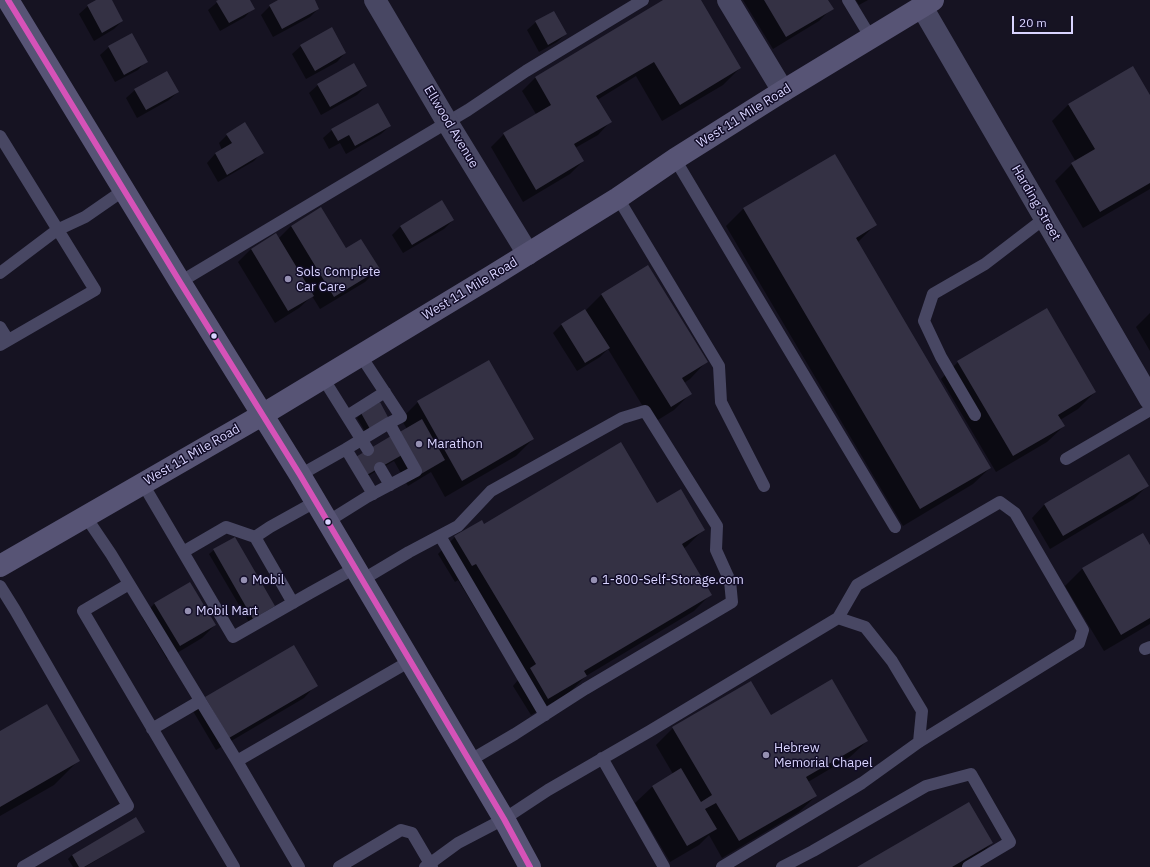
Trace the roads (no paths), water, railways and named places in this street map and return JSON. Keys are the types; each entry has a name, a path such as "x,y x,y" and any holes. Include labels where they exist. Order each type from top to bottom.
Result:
{"main road":[{"path":"8,0 300,475 504,819 530,867"},
{"name":"West 11 Mile Road","path":"0,566 262,415 360,356 528,254 618,198 783,91 928,3"}],"street":[{"name":"Ellwood Avenue","path":"375,0 447,122 528,254"},
{"path":"728,0 783,91"},
{"name":"Harding Street","path":"928,3 1045,218 1149,397"}],"lane":[{"path":"180,282 468,110 526,71 643,0"},
{"path":"848,0 872,38"},
{"path":"0,136 95,290 4,342 0,327"},
{"path":"676,159 895,527"},
{"path":"0,273 57,230 85,217 124,190"},
{"path":"618,198 719,366 721,402 764,486"},
{"path":"975,415 941,358 924,321 933,294 985,264 1045,218"},
{"path":"300,475 346,449 365,444 389,423 401,416 360,356"},
{"path":"323,378 365,444"},
{"path":"347,416 385,392"},
{"path":"1066,459 1149,397"},
{"path":"143,484 233,637 293,603 409,552 440,536 458,526 491,491 622,418 645,411 717,526 716,550 730,581 732,602 585,689 515,734 469,761"},
{"path":"327,522 373,494 416,471 389,423"},
{"path":"346,449 373,494"},
{"path":"380,468 390,485"},
{"path":"255,537 315,502"},
{"path":"339,867 401,830 412,833 429,866 458,844 504,819 548,790 838,618 857,586 1000,502 1015,513 1083,630 1078,643 919,742 862,782 722,867"},
{"path":"86,517 129,584 237,761 299,867"},
{"path":"183,552 226,527 255,537 293,603"},
{"path":"440,536 545,715"},
{"path":"129,584 83,611 234,867"},
{"path":"0,586 128,806 23,867"},
{"path":"838,618 865,627 892,661 922,711 919,742"},
{"path":"237,761 410,661"},
{"path":"152,729 200,701"},
{"path":"602,758 664,867"},
{"path":"782,867 813,851 926,786 971,774 1010,842 968,867"}],"place":[{"name":"Sols Complete Car Care","path":"288,279"},
{"name":"Marathon","path":"419,444"},
{"name":"Mobil","path":"244,580"},
{"name":"1-800-Self-Storage.com","path":"594,580"},
{"name":"Mobil Mart","path":"188,611"},
{"name":"Hebrew Memorial Chapel","path":"766,755"}]}
